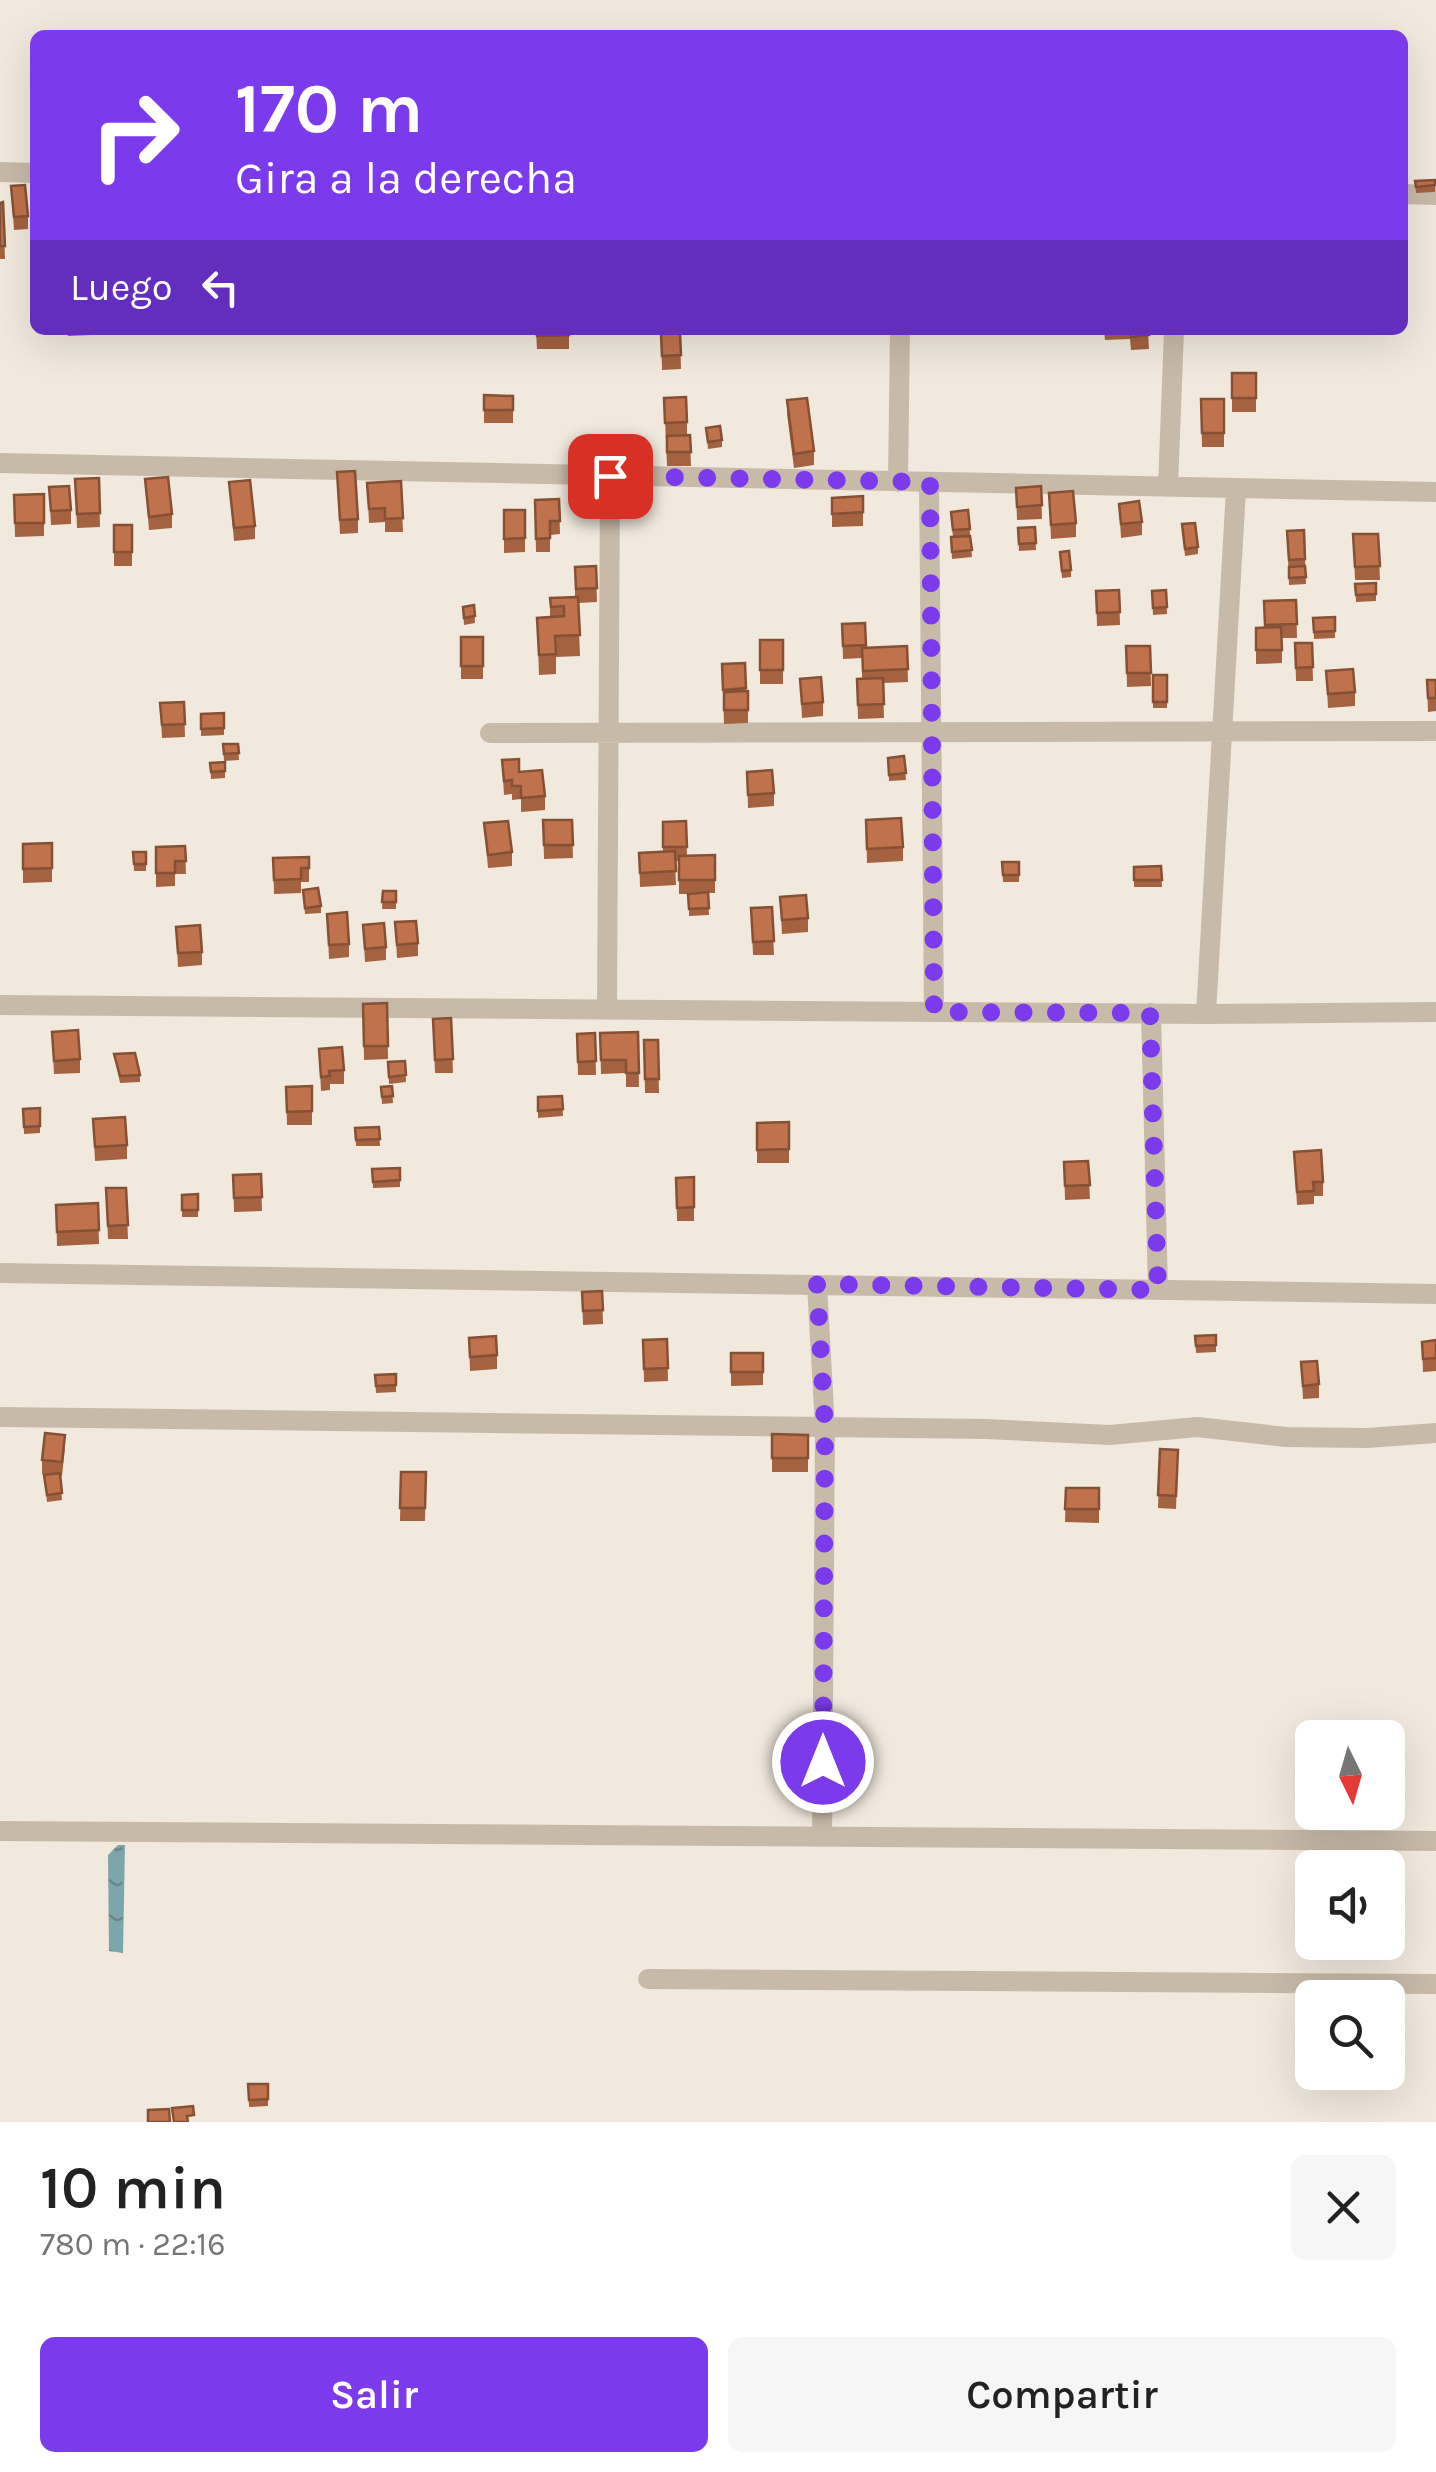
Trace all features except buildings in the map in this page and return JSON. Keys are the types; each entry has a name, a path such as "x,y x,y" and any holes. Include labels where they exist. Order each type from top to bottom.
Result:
{"street":[{"path":"0,172 30,173"},
{"path":"1408,194 1436,194"},
{"path":"898,482 900,335"},
{"path":"1168,487 1174,335"},
{"path":"0,463 1436,492"},
{"path":"607,1009 610,476"},
{"path":"930,482 934,1012"},
{"path":"1206,1014 1236,488"},
{"path":"490,734 1436,731"},
{"path":"0,1005 1206,1014 1436,1012"},
{"path":"1150,1013 1158,1290"},
{"path":"0,1273 1436,1294"},
{"path":"817,1284 825,1427 822,1837"},
{"path":"0,1417 825,1427 1110,1435 1197,1428 1286,1437 1436,1433"},
{"path":"0,1831 1436,1841"},
{"path":"648,1979 1436,1984"}],"water":[{"path":"118,1845 125,1845 123,1953 109,1951 108,1855"}],"route":[{"path":"610,476 930,482 934,1012 1150,1013 1158,1290 817,1284 825,1427 823,1762"}]}
